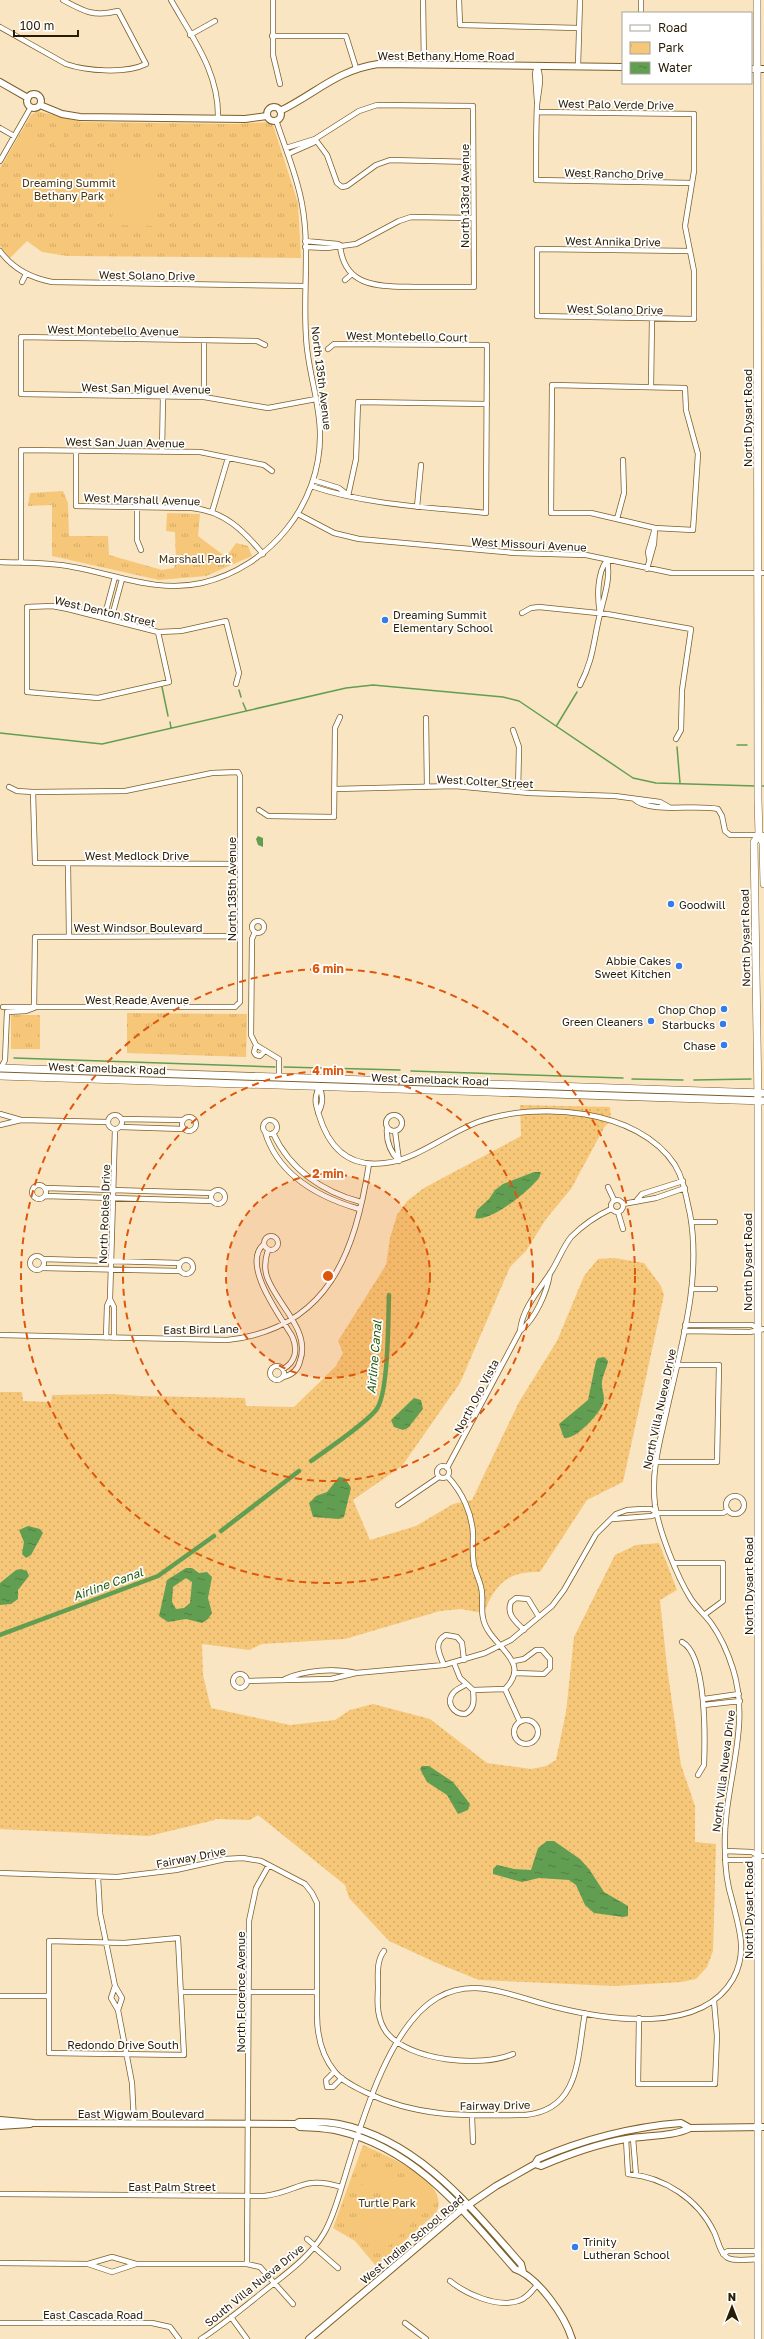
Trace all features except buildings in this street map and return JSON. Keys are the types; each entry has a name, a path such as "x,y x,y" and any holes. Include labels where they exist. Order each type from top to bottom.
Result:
{"main road":[{"name":"North Dysart Road","path":"757,0 761,259 761,573 758,799 763,843 764,884"},
{"name":"North Dysart Road","path":"758,2339 761,2127 761,1093 760,966 754,842 761,835"},
{"name":"West Camelback Road","path":"0,1067 279,1073 319,1078 761,1093"},
{"path":"0,1067 1,1076"},
{"name":"West Camelback Road","path":"1,1076 761,1101"},
{"path":"319,1078 319,1086"},
{"path":"404,1081 404,1089"},
{"path":"627,1088 627,1097"}],"street":[{"path":"0,27 66,64 76,68 122,70 138,68 146,64 118,11 104,15 93,14 64,0"},
{"path":"171,0 211,72 217,94 218,118"},
{"path":"273,0 273,55 280,84"},
{"path":"423,0 424,64"},
{"path":"459,0 460,25 579,28"},
{"path":"578,66 580,0"},
{"path":"641,0 641,12"},
{"path":"190,35 215,21"},
{"path":"272,36 346,36 356,68"},
{"name":"West Bethany Home Road","path":"280,111 327,82 356,68 384,64 622,67"},
{"path":"537,66 537,112"},
{"path":"0,82 28,98"},
{"path":"28,98 31,95 38,96 41,99 40,105"},
{"path":"28,98 28,104 31,107 37,108 40,105"},
{"path":"40,105 62,114 80,117 252,119 267,116 272,120 276,120 280,115 280,111 278,108 271,107 267,112 267,116"},
{"name":"North 133rd Avenue","path":"315,139 359,110 377,105 473,106 474,287 376,286 364,282 352,274"},
{"path":"0,161 31,107"},
{"name":"West Palo Verde Drive","path":"537,112 694,114 692,183"},
{"name":"West Rancho Drive","path":"537,112 536,180 692,183"},
{"name":"North 135th Avenue","path":"263,554 285,532 298,514 311,486 318,462 320,434 316,398 306,343 305,241 302,205 288,154 276,120"},
{"path":"0,128 14,136"},
{"path":"288,154 315,139 327,155 337,183 342,187 347,186 376,165 386,161 473,162"},
{"path":"286,148 303,145"},
{"path":"690,251 685,226 692,183"},
{"path":"305,247 323,247 362,242 399,221 410,217 473,218"},
{"path":"305,241 340,245"},
{"path":"322,242 323,247"},
{"path":"340,245 343,260 352,274 345,280"},
{"name":"West Annika Drive","path":"537,316 537,249 690,251"},
{"name":"West Solano Drive","path":"537,316 694,319 694,278 690,251"},
{"name":"West Solano Drive","path":"0,252 8,261 26,274 52,282 305,286"},
{"path":"22,282 26,274"},
{"path":"651,387 652,318"},
{"name":"West Montebello Avenue","path":"21,394 21,337 204,340"},
{"path":"204,396 204,340 257,341 265,345"},
{"name":"West Montebello Court","path":"328,349 334,344 487,345 487,404"},
{"path":"552,385 651,387 685,388 686,410 698,454 693,530 655,528 591,513 551,513 552,385"},
{"name":"West San Miguel Avenue","path":"21,394 204,396 268,408 316,398"},
{"path":"162,452 163,396"},
{"path":"311,486 330,493 369,502 486,513 487,404 358,402 356,459 348,496"},
{"name":"West San Juan Avenue","path":"21,563 21,450 200,452 264,465 272,471"},
{"name":"West Marshall Avenue","path":"76,451 76,506 192,508 212,512 242,529 263,554"},
{"path":"212,512 228,458"},
{"path":"617,519 624,493 624,460"},
{"path":"418,507 421,465"},
{"path":"313,480 332,486 348,496"},
{"path":"330,493 332,486"},
{"path":"137,506 137,540 141,550"},
{"name":"West Missouri Avenue","path":"298,514 328,530 359,539 514,554 578,555 672,573 761,573"},
{"path":"646,569 655,528"},
{"path":"0,562 62,565 122,579 161,586 201,583 240,569 263,554"},
{"path":"600,613 598,603 599,588 602,566 607,560"},
{"path":"580,685 593,654 606,589 609,568 607,560"},
{"path":"104,618 115,577"},
{"path":"111,620 122,579"},
{"path":"599,588 606,589"},
{"path":"110,598 116,600"},
{"name":"West Denton Street","path":"158,632 169,682 98,698 27,692 27,607 52,606 158,632 181,631 226,621 239,673 236,684"},
{"path":"522,613 531,608 539,607 600,613 691,629 682,690 681,730 676,739"},
{"path":"259,810 268,816 334,817 335,728 340,717"},
{"path":"426,718 427,787"},
{"path":"513,730 519,747 518,792"},
{"name":"North 135th Avenue","path":"33,792 125,791 212,773 238,772 240,776 239,1006"},
{"name":"West Colter Street","path":"335,790 455,786 518,792 615,796 660,802 670,807 718,810 722,816 725,831 730,835 761,835"},
{"path":"9,787 17,791 33,792"},
{"name":"West Medlock Drive","path":"33,792 35,863 240,864"},
{"path":"68,864 69,936"},
{"path":"255,932 252,939 251,1035 256,1045 276,1056 280,1062 279,1073"},
{"name":"West Windsor Boulevard","path":"34,1008 35,937 240,936"},
{"path":"21,1006 21,1011"},
{"name":"West Reade Avenue","path":"2,1008 21,1006 34,1008 235,1008 239,1006"},
{"name":"West Reade Avenue","path":"2,1008 7,1012 34,1008"},
{"path":"0,1067 5,1060 7,1012"},
{"path":"256,1045 254,1052 256,1055 260,1056 265,1051"},
{"name":"North Villa Nueva Drive","path":"319,1086 322,1093 322,1105 318,1113 324,1133 334,1147 348,1157 369,1164 399,1161 485,1120 509,1115 560,1112 594,1116 618,1124 640,1134 661,1149 677,1168 685,1188 691,1222 694,1248 692,1289 655,1462 654,1490 657,1513 675,1563 690,1597 704,1615 724,1647 735,1675 740,1701 739,1732 725,1825 725,1860 730,1892 742,1935 742,1952 736,1974 726,1990 714,2001 698,2011 684,2015 639,2018 585,2013 548,2006 497,1989 467,1988 452,1992 431,2002 418,2014 397,2042 372,2095 358,2132"},
{"path":"0,1114 21,1120 108,1122"},
{"path":"115,1115 122,1119 152,1120 183,1120 191,1117 196,1124 191,1131 183,1129 121,1127 115,1129 110,1126 108,1122 110,1118 115,1115"},
{"path":"395,1131 402,1125 401,1120 397,1116 388,1118 388,1128 389,1146 392,1154 399,1161"},
{"path":"121,1127 122,1119"},
{"path":"0,1125 21,1120"},
{"path":"152,1120 152,1128"},
{"path":"183,1120 183,1129"},
{"path":"359,1209 323,1197 306,1186 288,1171 273,1150 263,1125 270,1120 277,1125 274,1133 280,1147 295,1165 311,1179 326,1189 361,1202"},
{"path":"388,1128 395,1131"},
{"name":"North Robles Drive","path":"106,1338 107,1306 110,1299 112,1261 115,1129"},
{"path":"395,1131 399,1161"},
{"path":"265,1132 274,1133"},
{"name":"East Bird Lane","path":"0,1335 227,1340 251,1336 284,1322 309,1307 333,1280 347,1253 361,1202 369,1164"},
{"path":"288,1171 295,1165"},
{"path":"637,1200 642,1194 683,1181"},
{"path":"36,1185 45,1188 114,1190 212,1193 220,1190 225,1197 220,1204 212,1200 45,1196 36,1199 31,1192 36,1185"},
{"path":"608,1187 614,1200"},
{"path":"45,1188 45,1196"},
{"path":"623,1204 637,1200 656,1198 685,1188"},
{"path":"76,1189 76,1197"},
{"path":"323,1197 326,1189"},
{"path":"151,1191 151,1199"},
{"path":"184,1192 184,1200"},
{"path":"212,1193 212,1200"},
{"path":"614,1200 619,1200 623,1204"},
{"path":"614,1200 611,1205 612,1209 618,1212 623,1229"},
{"path":"618,1212 623,1208 623,1204"},
{"name":"North Oro Vista","path":"520,1331 520,1323 537,1289 550,1273 570,1238 592,1218 612,1209"},
{"path":"691,1222 715,1222"},
{"path":"268,1250 273,1250 277,1247 276,1238 267,1237 260,1249 257,1266 260,1281 294,1341 294,1355 290,1364 283,1369"},
{"path":"264,1244 268,1250 265,1266 266,1274 302,1340 302,1357 291,1375 276,1380 270,1375 271,1369 275,1366 283,1369"},
{"path":"35,1257 43,1259 112,1261 179,1264 187,1260 193,1266 188,1274 180,1271 74,1268 43,1268 34,1270 30,1264 35,1257"},
{"path":"43,1259 43,1268"},
{"path":"74,1260 74,1268"},
{"path":"150,1262 150,1270"},
{"path":"179,1264 180,1271"},
{"path":"257,1266 265,1266"},
{"name":"North Oro Vista","path":"447,1468 520,1331 528,1322 541,1300 550,1273"},
{"path":"266,1292 273,1288"},
{"path":"692,1289 715,1289"},
{"name":"North Robles Drive","path":"110,1299 114,1307 114,1338"},
{"path":"685,1325 752,1325 761,1329"},
{"path":"684,1331 750,1332 761,1329"},
{"path":"294,1355 302,1357"},
{"path":"655,1462 717,1462 719,1365 676,1365"},
{"path":"283,1369 283,1377"},
{"path":"439,1477 437,1471 439,1468 447,1468 449,1472 448,1477 461,1494 469,1514 473,1532 474,1566 482,1590 483,1621 491,1636 514,1661 515,1673 510,1684 505,1689 473,1690 465,1685 460,1678 454,1663"},
{"path":"398,1505 439,1477 443,1479 448,1477"},
{"path":"248,1681 285,1679 298,1681 320,1680 346,1677 356,1673 444,1665 464,1660 500,1645 524,1630 552,1606 564,1590 596,1534 613,1519 616,1514 627,1510 650,1509 657,1513 723,1513 728,1510"},
{"path":"675,1563 723,1563 723,1601 704,1615"},
{"path":"524,1630 509,1611 512,1602 516,1598 528,1599 539,1617"},
{"path":"444,1665 437,1648 439,1642 446,1635 457,1637 462,1643 464,1660"},
{"path":"682,1642 689,1648 697,1666 704,1699 704,1765 698,1775"},
{"path":"514,1661 524,1659 536,1650 542,1650 550,1659 550,1668 544,1674 515,1673"},
{"path":"285,1679 294,1675 319,1672 346,1670 356,1673"},
{"path":"319,1672 320,1680"},
{"path":"465,1685 454,1692 450,1700 450,1705 456,1712 465,1714 472,1709 473,1690"},
{"path":"505,1689 520,1722"},
{"path":"704,1699 739,1694"},
{"path":"704,1705 740,1701"},
{"path":"520,1722 532,1722 537,1727 538,1735 531,1744 522,1744 514,1736 514,1728 520,1722"},
{"path":"725,1851 752,1852 761,1856"},
{"path":"725,1860 752,1860 761,1856"},
{"name":"Fairway Drive","path":"0,1873 98,1878 170,1871 231,1858 249,1858 269,1865 305,1884 315,1898 317,2031 321,2046 334,2072 342,2078 372,2095 408,2109 445,2115 472,2116 534,2114 554,2107 561,2102 571,2087 575,2074 585,2013"},
{"name":"North Florence Avenue","path":"248,2264 249,1912 256,1888 269,1865"},
{"path":"98,1878 100,1913 108,1943 115,1986 122,1998 118,2010"},
{"path":"0,1996 49,1996 49,1941 108,1943 140,1942 178,1938 182,1992 316,1992"},
{"path":"384,1951 380,1956 378,1967 377,2004 380,2018 387,2032 397,2042 424,2055 444,2059 500,2060 513,2054"},
{"path":"115,1986 111,1998 118,2010 128,2054 132,2084 134,2124"},
{"name":"Redondo Drive South","path":"49,1996 49,2054 184,2054 182,1992"},
{"path":"639,2018 638,2084 715,2084 717,2041 714,2001"},
{"path":"334,2072 326,2080 327,2087 333,2087 342,2078"},
{"path":"472,2116 472,2142"},
{"name":"East Wigwam Boulevard","path":"0,2120 34,2123 134,2124 296,2124 299,2122 326,2122 389,2141 419,2164"},
{"name":"East Wigwam Boulevard","path":"0,2126 34,2123"},
{"name":"West Indian School Road","path":"309,2339 468,2204 504,2181 535,2164 538,2159 613,2133 682,2123 690,2128"},
{"name":"West Indian School Road","path":"535,2164 541,2166 585,2149 626,2139 681,2132 690,2128 761,2127"},
{"name":"South Villa Nueva Drive","path":"201,2339 275,2282 315,2246 331,2219 358,2132"},
{"path":"633,2138 636,2175"},
{"path":"626,2139 628,2174 662,2183 689,2199 714,2231 723,2254 729,2259 759,2259"},
{"path":"419,2164 439,2175 468,2204 521,2264 523,2272"},
{"path":"419,2164 515,2269 523,2272 537,2285 562,2316 572,2339"},
{"name":"East Palm Street","path":"0,2194 273,2195 313,2181 341,2187"},
{"path":"307,2239 338,2268"},
{"path":"723,2254 728,2252 759,2252"},
{"path":"0,2263 88,2264 112,2257 136,2264 248,2264 260,2267 275,2282 293,2304"},
{"path":"88,2264 112,2272 136,2264"},
{"path":"450,2281 473,2297 506,2302 520,2300 537,2285"},
{"path":"231,2317 247,2339"},
{"name":"East Cascada Road","path":"0,2322 152,2323 170,2327 179,2339"},
{"path":"405,2323 426,2339"}],"green space":[{"name":"Dreaming Summit Bethany Park","path":"37,111 82,122 236,124 270,122 273,125 298,203 301,258 67,256 42,252 27,241 10,258 0,246 0,168 31,115"},
{"path":"54,131 64,131 64,146 54,146"},
{"path":"24,139 34,139 34,155 24,155"},
{"path":"115,162 153,163 152,226 112,225"},
{"name":"Marshall Park","path":"63,491 68,503 69,536 108,536 109,555 162,570 174,568 176,561 175,532 166,531 167,513 200,514 198,536 226,557 236,543 248,546 252,556 206,576 159,580 52,556 52,505 28,506 30,493"},
{"path":"127,1013 247,1014 246,1057 127,1053"},
{"path":"11,1015 40,1015 40,1049 11,1049"},
{"path":"520,1105 610,1107 611,1121 605,1126 571,1189 546,1219 526,1251 510,1267 460,1383 402,1466 353,1500 370,1540 416,1526 453,1504 472,1500 519,1402 557,1341 584,1276 598,1259 614,1258 644,1263 661,1286 664,1295 623,1482 587,1500 540,1572 520,1574 505,1580 494,1593 485,1610 477,1612 461,1609 440,1611 345,1639 262,1644 249,1650 202,1644 203,1675 211,1708 290,1725 335,1720 350,1710 373,1704 430,1719 487,1763 531,1769 546,1766 556,1760 566,1712 574,1637 615,1555 636,1545 659,1543 677,1590 660,1600 667,1667 681,1765 695,1806 695,1842 716,1844 713,1951 707,1967 696,1979 681,1982 615,1986 479,1980 439,1964 389,1941 349,1898 345,1885 258,1815 250,1820 215,1819 149,1836 0,1829 0,1392 22,1392 23,1401 51,1402 52,1395 112,1394 245,1398 246,1406 294,1407 336,1366 343,1353 338,1341 386,1265 390,1238 397,1215 407,1201 424,1188 521,1136"},
{"name":"Turtle Park","path":"363,2145 400,2162 414,2171 426,2180 435,2190 439,2201 436,2213 376,2266 355,2241 333,2228"},
{"path":"374,2161 397,2180 394,2185 386,2190 372,2192 361,2190 368,2163"},
{"path":"410,2175 435,2202 384,2250 359,2223"}],"water":[{"path":"258,836 263,838 263,847 258,845 256,839"},
{"path":"534,1172 541,1172 539,1178 519,1197 490,1216 475,1218 477,1210 489,1199 495,1190 503,1184"},
{"path":"604,1357 608,1361 602,1382 604,1398 603,1404 597,1414 581,1431 569,1438 564,1438 559,1424 588,1400 596,1361 598,1358"},
{"path":"414,1398 421,1400 423,1409 408,1428 403,1430 394,1427 391,1420"},
{"path":"339,1477 345,1478 351,1488 344,1517 339,1519 313,1517 309,1503 316,1496 327,1492"},
{"path":"28,1526 40,1529 43,1533 31,1555 26,1558 22,1554 24,1542 19,1530"},
{"path":"186,1568 192,1568 199,1573 207,1572 212,1577 208,1598 212,1613 208,1619 202,1623 186,1619 168,1622 159,1616 167,1580","holes":["186,1578 192,1582 190,1603 184,1608 176,1609 172,1602 173,1587"]},
{"path":"21,1569 27,1571 29,1576 18,1590 18,1599 11,1604 0,1605 0,1583 16,1570"},
{"path":"422,1766 429,1766 453,1782 470,1804 468,1810 458,1814 447,1795 427,1782 420,1769"},
{"path":"547,1841 554,1841 580,1859 589,1869 604,1892 628,1906 628,1916 623,1917 594,1913 585,1905 576,1885 569,1880 539,1878 522,1882 493,1874 493,1869 497,1865 514,1869 531,1870 538,1848"}],"waterway":[{"path":"0,733 102,744 346,688 373,685 503,697 519,701 633,778 656,783 756,786"},
{"path":"162,687 168,716"},
{"path":"239,690 241,697"},
{"path":"557,725 577,692"},
{"path":"243,703 246,710"},
{"path":"170,722 171,728"},
{"path":"737,745 747,745"},
{"path":"677,747 680,783"},
{"path":"759,786 764,786"},
{"path":"14,1058 275,1067"},
{"path":"284,1067 400,1070"},
{"path":"411,1071 623,1078"},
{"path":"632,1079 683,1080"},
{"path":"694,1080 751,1079"},
{"name":"Airline Canal","path":"311,1461 346,1436 376,1410 380,1401 386,1373 389,1295"},
{"name":"Airline Canal","path":"221,1531 299,1471"},
{"name":"Airline Canal","path":"0,1635 158,1576 214,1536"}],"place":[{"name":"Dreaming Summit Elementary School","path":"385,620"},
{"name":"Goodwill","path":"671,904"},
{"name":"Abbie Cakes Sweet Kitchen","path":"679,966"},
{"name":"Chop Chop","path":"724,1009"},
{"name":"Green Cleaners","path":"651,1021"},
{"name":"Starbucks","path":"723,1024"},
{"name":"Chase","path":"724,1045"},
{"name":"Trinity Lutheran School","path":"575,2247"}]}
